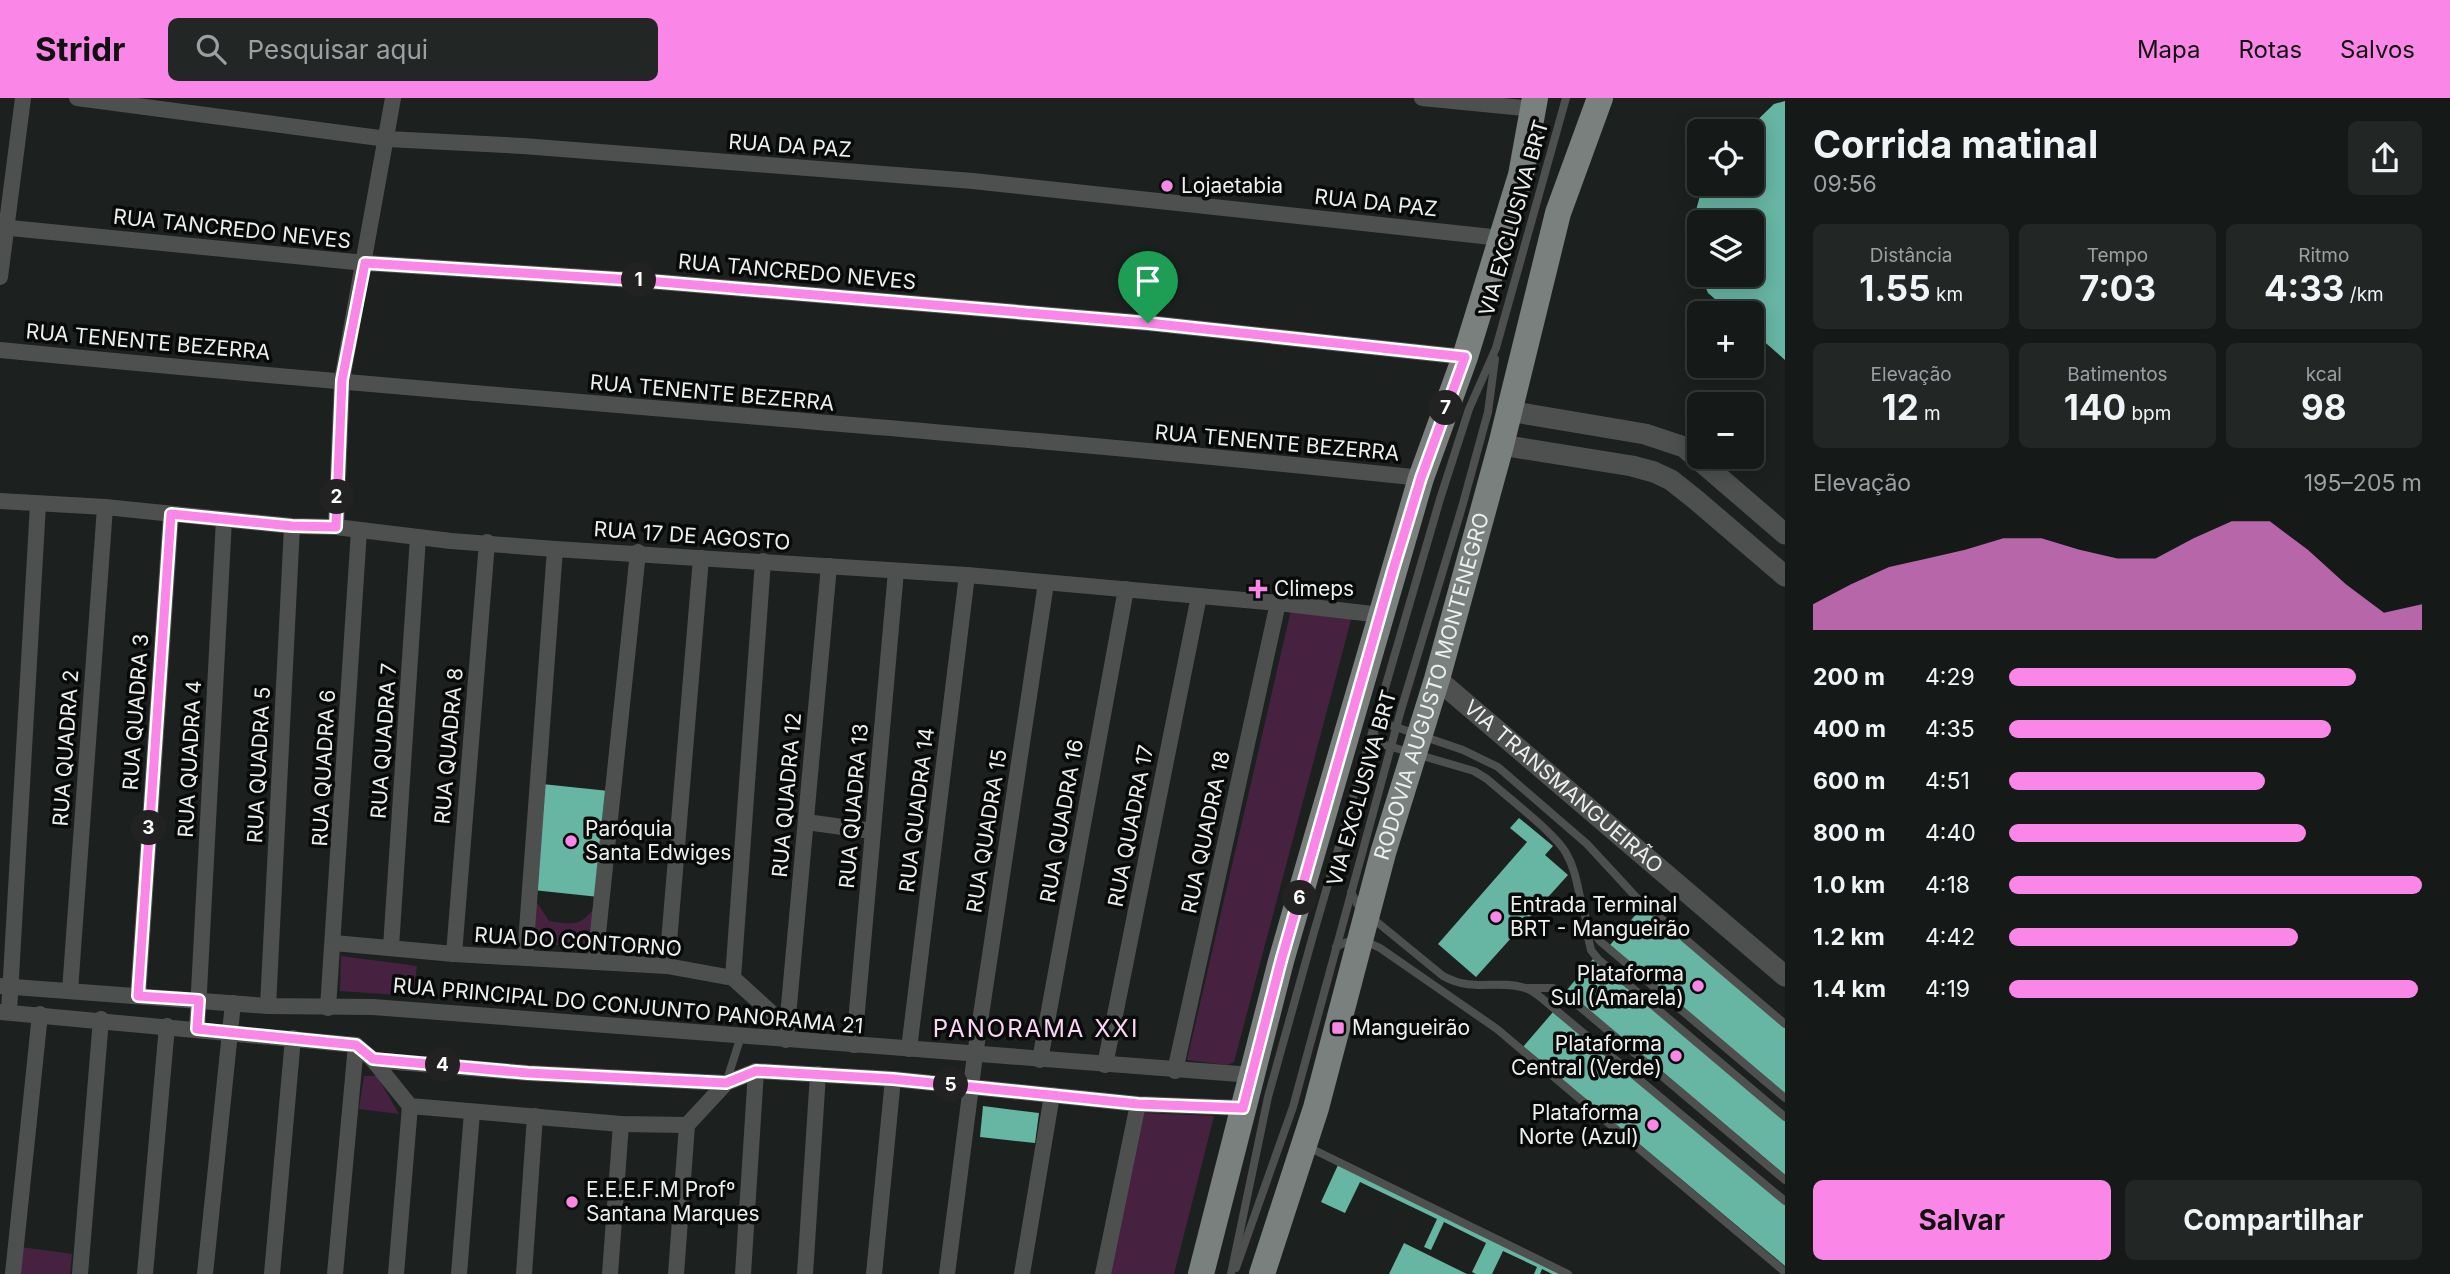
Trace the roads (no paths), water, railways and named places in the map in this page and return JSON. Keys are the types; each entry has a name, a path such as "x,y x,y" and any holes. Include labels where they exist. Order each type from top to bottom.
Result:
{"main road":[{"name":"RODOVIA AUGUSTO MONTENEGRO","path":"1262,1274 1304,1145 1347,996 1348,944 1366,913 1405,740 1437,678 1501,445 1558,213 1597,102"},
{"path":"1201,1274 1281,961 1421,478 1465,357 1521,174 1534,104"}],"street":[{"path":"0,277 3,227 23,98"},
{"name":"RUA DA PAZ","path":"77,98 387,139 523,146 973,181 1501,237"},
{"path":"336,527 342,380 393,98"},
{"path":"1422,98 1534,104"},
{"name":"RUA TANCREDO NEVES","path":"3,227 365,263 662,282 1148,323 1465,357"},
{"name":"RUA TENENTE BEZERRA","path":"0,350 564,402 1217,457 1421,478"},
{"path":"1509,411 1667,439 1684,447 1708,466 1785,534"},
{"path":"1501,445 1654,472 1671,480 1695,499 1785,576"},
{"name":"RUA 17 DE AGOSTO","path":"0,501 105,507 555,549 638,552 967,575 1381,615"},
{"path":"38,505 5,1012 356,1045 373,1059 410,1106 396,1274"},
{"name":"RUA QUADRA 2","path":"70,991 105,507"},
{"name":"RUA QUADRA 3","path":"138,996 171,514"},
{"name":"RUA QUADRA 4","path":"199,1000 224,519"},
{"name":"RUA QUADRA 5","path":"268,1006 292,526"},
{"name":"RUA QUADRA 6","path":"328,1008 359,530"},
{"name":"RUA QUADRA 7","path":"391,947 418,537"},
{"name":"RUA QUADRA 8","path":"454,954 487,542"},
{"path":"525,957 555,549"},
{"path":"595,962 638,552"},
{"path":"667,966 701,558"},
{"path":"763,561 733,978 786,1033"},
{"name":"RUA QUADRA 12","path":"786,1033 829,566"},
{"name":"RUA QUADRA 13","path":"854,1045 896,571"},
{"name":"RUA QUADRA 14","path":"909,1049 967,575"},
{"name":"RUA QUADRA 15","path":"972,1086 1046,583"},
{"name":"RUA QUADRA 16","path":"1040,1060 1126,589"},
{"name":"RUA QUADRA 17","path":"1105,1065 1199,596"},
{"name":"RUA QUADRA 18","path":"1175,1071 1278,603"},
{"name":"VIA TRANSMANGUEIRÃO","path":"1437,678 1785,976"},
{"path":"806,822 872,831"},
{"name":"RUA DO CONTORNO","path":"334,943 454,954 667,966 733,978"},
{"name":"RUA PRINCIPAL DO CONJUNTO PANORAMA 21","path":"5,986 268,1006 373,1007 741,1036 786,1033 854,1045 1252,1075"},
{"path":"197,1029 199,1000"},
{"path":"205,1274 233,1003"},
{"path":"13,1274 40,1014"},
{"path":"80,1274 101,1019"},
{"path":"145,1274 167,1026"},
{"path":"272,1274 293,1038"},
{"path":"335,1274 356,1045"},
{"path":"373,1059 528,1073 726,1083 756,1071 818,1074 972,1086 1138,1104 1243,1108"},
{"path":"743,1274 756,1071"},
{"path":"805,1274 818,1074"},
{"path":"874,1274 893,1079"},
{"path":"676,1274 687,1125 726,1083"},
{"path":"947,1274 972,1086"},
{"path":"1022,1274 1052,1095"},
{"path":"1103,1274 1138,1104"},
{"path":"410,1106 621,1124 687,1125"},
{"path":"459,1274 472,1112"},
{"path":"524,1274 535,1116"},
{"path":"610,1274 621,1124"}],"lane":[{"name":"VIA EXCLUSIVA BRT","path":"1233,1274 1348,944 1351,892 1405,740 1484,426 1496,348 1566,98"},
{"name":"VIA EXCLUSIVA BRT","path":"1233,1274 1268,1097 1444,486 1469,409 1496,348"},
{"path":"1785,1024 1636,897 1587,844 1498,767 1463,750 1405,740 1376,738 1373,731 1379,726 1405,740 1474,771 1487,779 1557,841 1571,861 1585,918 1586,934 1591,950 1598,959 1785,1117"},
{"path":"1351,892 1357,904 1396,940 1455,983 1472,986 1553,988 1567,996 1785,1180"},
{"path":"1585,918 1601,942 1785,1098"},
{"path":"1348,944 1393,956 1497,1029 1785,1272"},
{"path":"1523,987 1539,996 1785,1201"},
{"path":"726,1083 741,1036"},
{"path":"1304,1145 1568,1274"}],"place":[{"name":"Lojaetabia","path":"1167,186"},
{"name":"Climeps","path":"1258,589"},
{"name":"Paróquia Santa Edwiges","path":"571,841"},
{"name":"Entrada Terminal BRT - Mangueirão","path":"1496,917"},
{"name":"Plataforma Sul (Amarela)","path":"1698,986"},
{"name":"Mangueirão","path":"1338,1028"},
{"name":"Plataforma Central (Verde)","path":"1676,1056"},
{"name":"Plataforma Norte (Azul)","path":"1653,1125"},
{"name":"E.E.E.F.M Profº Santana Marques","path":"572,1202"}],"district":[{"name":"PANORAMA XXI","path":"1036,1029"}]}
